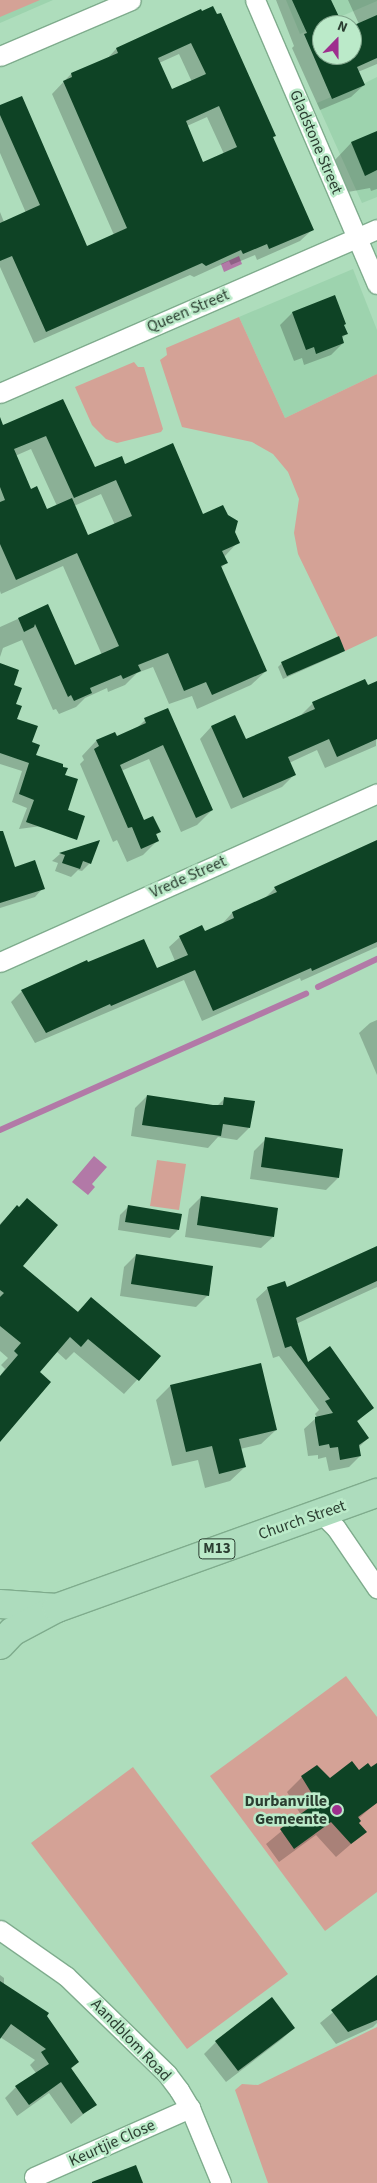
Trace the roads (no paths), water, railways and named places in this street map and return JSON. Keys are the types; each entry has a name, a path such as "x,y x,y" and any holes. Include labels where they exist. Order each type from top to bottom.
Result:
{"main road":[{"name":"Church Street","path":"0,1645 21,1627 57,1608 377,1493"},
{"name":"Church Street","path":"0,1604 57,1608"}],"street":[{"path":"0,56 131,0"},
{"name":"Gladstone Street","path":"255,0 377,284"},
{"name":"Queen Street","path":"0,393 377,229"},
{"name":"Vrede Street","path":"0,962 377,792"},
{"path":"321,1513 336,1528 377,1588"},
{"name":"Aandblom Road","path":"0,1930 44,1959 87,1994 167,2074 190,2108 222,2183"},
{"name":"Keurtjie Close","path":"34,2177 190,2108"}],"waterway":[{"path":"318,987 377,959"},
{"path":"0,1130 306,994"}],"place":[{"name":"Durbanville Gemeente","path":"337,1810"}]}
